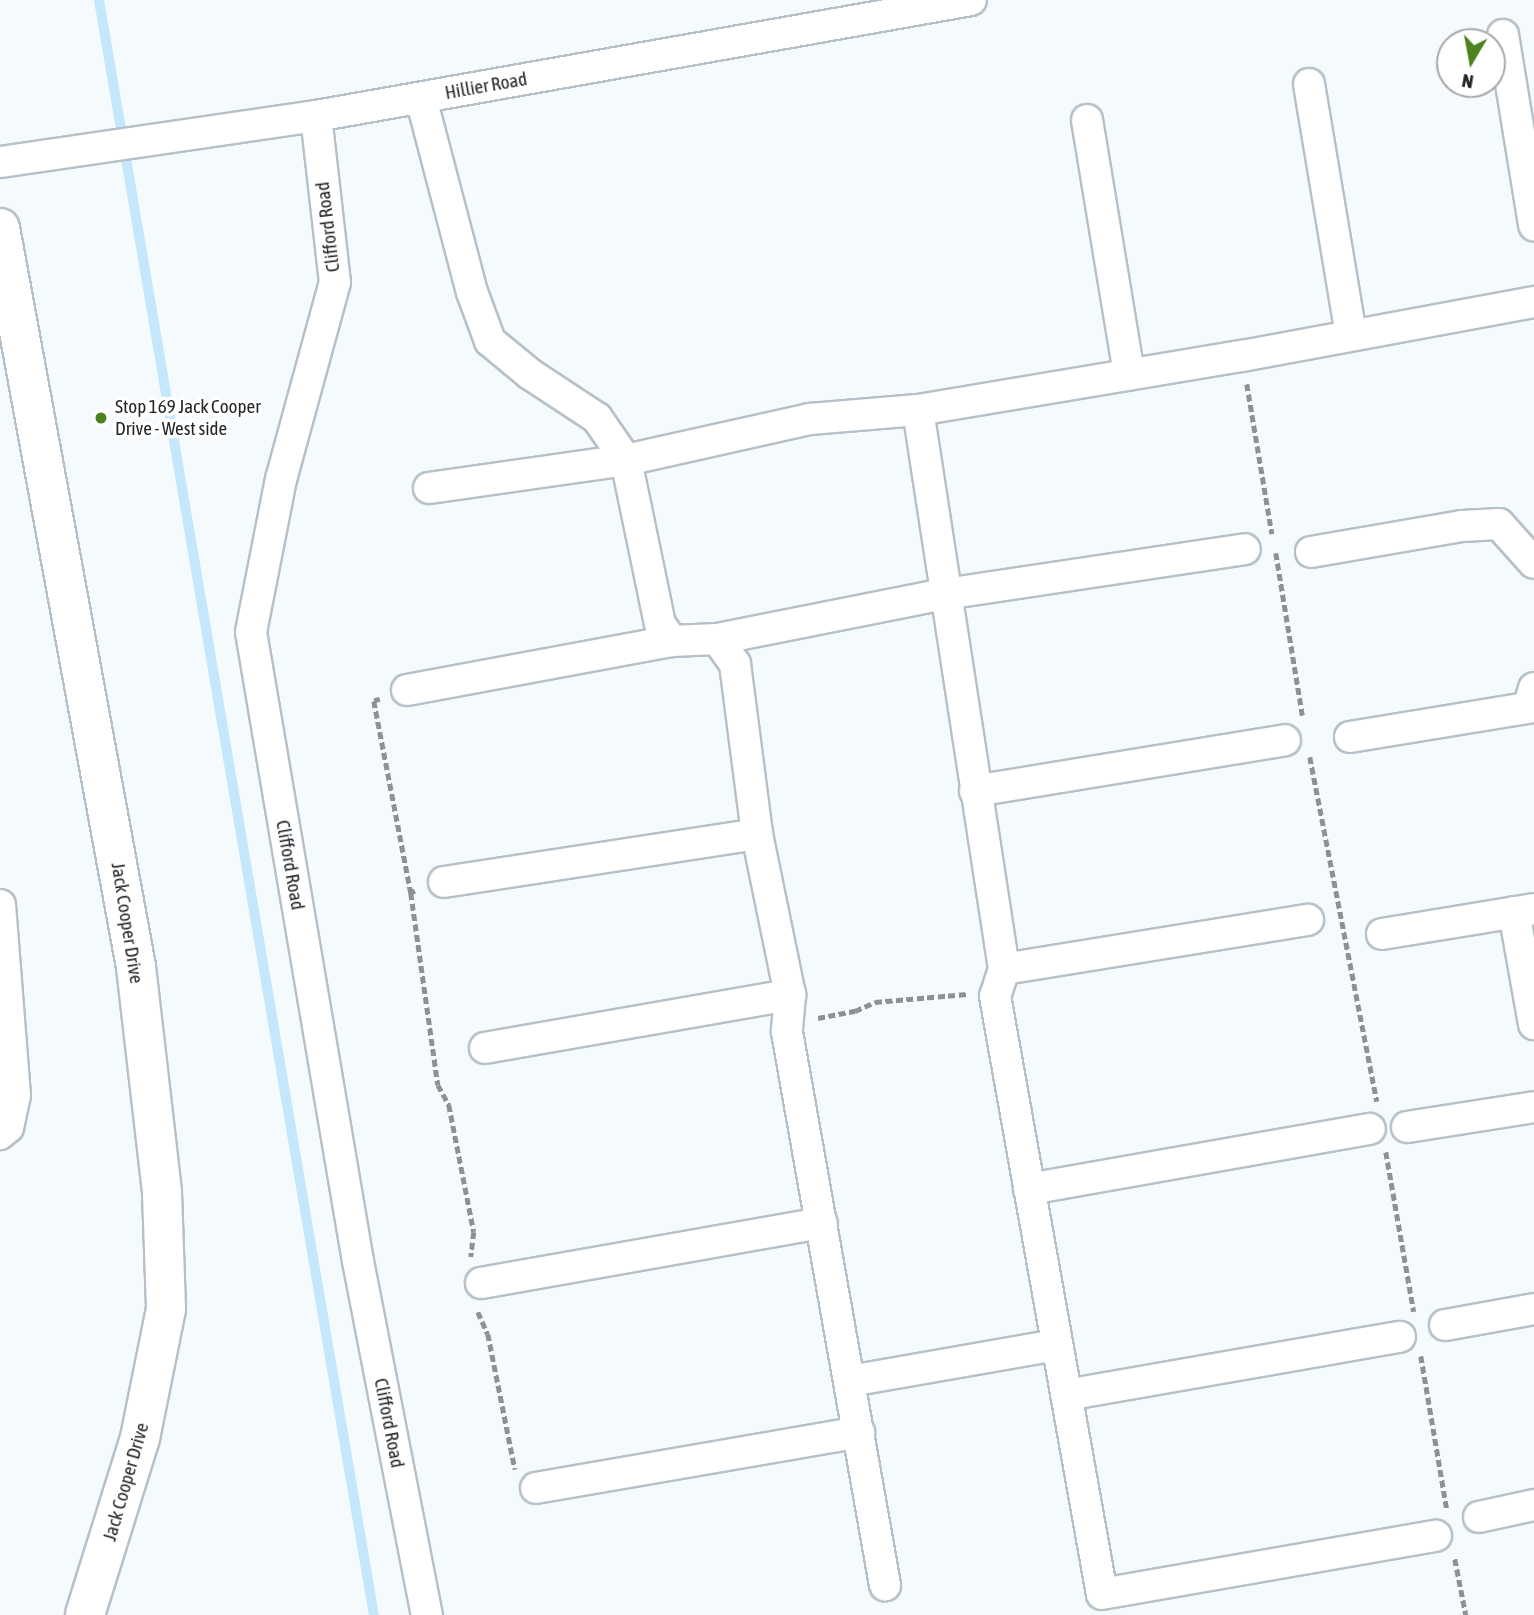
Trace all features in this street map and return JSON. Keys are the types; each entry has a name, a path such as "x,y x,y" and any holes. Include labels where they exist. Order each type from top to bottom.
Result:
{"main road":[{"name":"Jack Cooper Drive","path":"0,228 135,967 162,1193 166,1309 140,1438 85,1615"}],"street":[{"name":"Hillier Road","path":"0,162 316,117 971,0"},
{"path":"1506,53 1534,225"},
{"path":"1309,84 1351,335"},
{"path":"421,98 472,292 490,341 530,374 597,418 626,460 660,624 672,640"},
{"name":"Clifford Road","path":"316,117 335,282 281,478 251,632 358,1261 427,1615"},
{"path":"1087,120 1129,375"},
{"path":"429,488 626,460 810,419 918,410 1242,356 1534,302"},
{"path":"918,410 1004,969 995,996 1101,1594 1446,1534"},
{"path":"1311,552 1462,526 1499,524 1534,563"},
{"path":"407,690 672,640 717,639 945,594 1245,549"},
{"path":"717,639 735,664 757,834 790,995 787,1032 885,1585"},
{"path":"1350,737 1528,708 1534,688"},
{"path":"975,792 1299,737"},
{"path":"443,882 757,834"},
{"path":"0,905 15,1095 8,1127 0,1134"},
{"path":"1382,934 1524,911 1534,1024"},
{"path":"1004,969 1308,920"},
{"path":"485,1048 790,995"},
{"path":"1029,1189 1385,1128 1534,1107"},
{"path":"481,1283 822,1223"},
{"path":"1445,1325 1534,1309"},
{"path":"1066,1395 1411,1333"},
{"path":"850,1381 1057,1345"},
{"path":"536,1488 859,1432"},
{"path":"1479,1517 1534,1505"}],"path":[{"path":"1242,356 1272,535"},
{"path":"1275,549 1299,737 1385,1128 1411,1333 1446,1534 1466,1615"},
{"path":"407,690 374,701 411,893 438,1085 449,1105 474,1232 470,1263 481,1283 477,1310 488,1334 519,1487 536,1488"},
{"path":"411,893 443,882"},
{"path":"807,1020 855,1011 875,1002 922,1000 975,993"}],"waterway":[{"path":"99,0 374,1615"}],"place":[{"name":"Stop 169 Jack Cooper Drive - West side","path":"101,418"}]}
